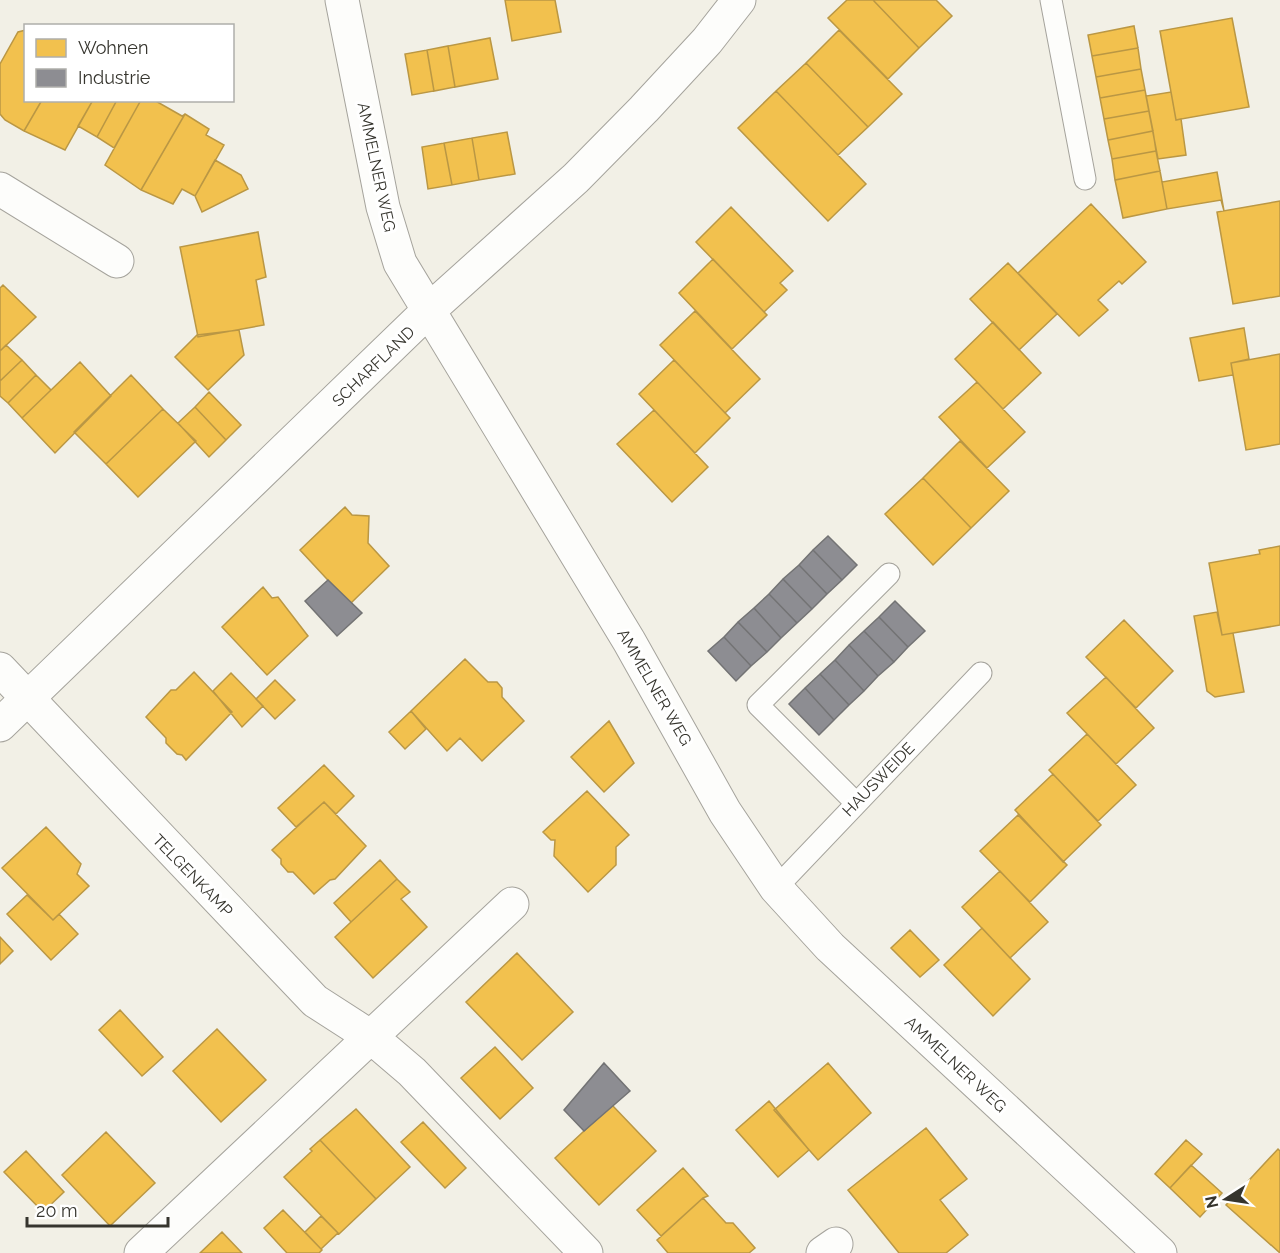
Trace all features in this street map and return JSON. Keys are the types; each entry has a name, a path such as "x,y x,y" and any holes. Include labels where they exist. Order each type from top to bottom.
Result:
{"street":[{"name":"AMMELNER WEG","path":"342,0 383,207 400,263 427,312 629,641 725,812 776,888 830,947 1160,1253"},
{"name":"SCHARFLAND","path":"0,725 427,312 576,178 644,109 706,41 739,0"},
{"path":"0,189 117,261"},
{"name":"TELGENKAMP","path":"0,669 315,1001 371,1036 412,1072 586,1253"},
{"path":"141,1253 512,904"}],"lane":[{"path":"1051,0 1085,179"},
{"path":"855,802 758,705 889,574"},
{"name":"HAUSWEIDE","path":"776,888 855,802 981,673"}],"building: Wohnen":[{"path":"505,0 555,0 561,32 512,41"},
{"path":"847,0 873,0 919,48 888,79 828,18"},
{"path":"873,0 936,0 952,16 919,48"},
{"path":"1232,18 1249,107 1176,120 1160,31"},
{"path":"1134,26 1138,48 1092,56 1088,35"},
{"path":"24,30 24,102 41,102 24,131 5,120 0,114 0,64 18,32"},
{"path":"839,30 902,94 868,127 806,63"},
{"path":"490,38 498,79 455,87 448,46"},
{"path":"448,46 455,87 434,91 427,50"},
{"path":"1138,48 1141,69 1096,77 1092,56"},
{"path":"427,50 434,91 412,95 405,54"},
{"path":"806,63 868,127 838,155 776,91"},
{"path":"1141,69 1145,90 1100,98 1096,77"},
{"path":"1145,90 1149,111 1104,119 1100,98"},
{"path":"776,91 866,184 828,221 738,128"},
{"path":"1171,92 1176,120 1181,119 1186,155 1158,159 1146,96"},
{"path":"41,102 92,102 65,150 24,131"},
{"path":"92,102 116,102 97,137 78,126"},
{"path":"116,102 140,102 114,148 97,137"},
{"path":"140,102 158,102 182,116 185,114 141,190 105,165"},
{"path":"1149,111 1153,131 1108,140 1104,119"},
{"path":"185,114 209,129 206,135 224,145 195,196 182,189 173,204 141,190"},
{"path":"1153,131 1156,151 1112,159 1108,140"},
{"path":"507,132 515,174 479,180 472,138"},
{"path":"472,138 479,180 452,185 444,143"},
{"path":"444,143 452,185 428,189 422,147"},
{"path":"1156,151 1160,171 1115,180 1112,159"},
{"path":"215,160 241,175 248,189 202,212 195,196"},
{"path":"1160,171 1167,209 1123,218 1115,180"},
{"path":"1217,172 1224,211 1221,200 1167,209 1162,182"},
{"path":"1280,201 1280,296 1233,304 1217,212"},
{"path":"1091,204 1146,262 1122,284 1119,281 1098,300 1108,310 1079,336 1018,273"},
{"path":"731,207 793,271 780,283 787,290 764,312 696,242"},
{"path":"258,232 266,277 256,280 264,325 198,337 180,247"},
{"path":"713,259 767,315 732,349 679,293"},
{"path":"1008,263 1057,314 1019,350 970,299"},
{"path":"3,285 36,317 0,351 0,288"},
{"path":"695,311 760,379 725,413 660,345"},
{"path":"993,322 1041,373 1003,409 955,359"},
{"path":"1244,328 1249,359 1231,363 1233,375 1199,381 1190,338"},
{"path":"239,330 244,355 208,390 175,357 197,335"},
{"path":"6,345 22,360 0,381 0,351"},
{"path":"1280,354 1280,444 1246,450 1231,363"},
{"path":"22,360 36,375 8,403 0,396 0,381"},
{"path":"674,360 730,418 695,453 639,394"},
{"path":"80,362 111,396 55,453 22,418"},
{"path":"36,375 51,390 22,418 8,403"},
{"path":"131,375 163,409 106,464 74,432"},
{"path":"977,382 1025,432 987,468 939,417"},
{"path":"209,392 241,425 226,440 195,407"},
{"path":"195,407 226,440 209,457 178,423"},
{"path":"163,409 196,441 138,497 106,464"},
{"path":"654,410 708,467 672,502 617,444"},
{"path":"960,441 1009,491 971,528 923,478"},
{"path":"923,478 971,528 933,565 885,514"},
{"path":"345,507 352,515 369,516 368,543 389,566 350,604 300,550"},
{"path":"1280,546 1280,625 1222,635 1209,563 1260,554 1259,550"},
{"path":"263,587 272,598 278,597 308,636 267,675 222,627"},
{"path":"1217,612 1222,635 1233,633 1244,692 1215,697 1207,691 1194,616"},
{"path":"1124,620 1173,671 1136,708 1086,657"},
{"path":"465,659 488,682 497,682 502,688 502,697 524,721 482,761 460,738 447,751 411,711"},
{"path":"194,672 232,712 186,760 166,743 166,738 146,717 171,690 176,690"},
{"path":"231,673 263,706 242,727 213,691"},
{"path":"1106,677 1154,728 1116,764 1067,713"},
{"path":"275,680 295,700 275,719 256,699"},
{"path":"411,711 426,729 405,749 389,732"},
{"path":"609,721 634,763 604,792 571,757"},
{"path":"1087,734 1136,785 1098,821 1049,770"},
{"path":"324,765 354,796 336,814 324,802 296,827 278,808"},
{"path":"1053,774 1101,825 1063,862 1015,810"},
{"path":"587,791 629,835 616,847 616,865 588,892 554,856 555,840 551,840 543,832"},
{"path":"324,802 366,846 335,879 330,880 314,894 293,872 288,872 281,864 281,859 272,850"},
{"path":"1018,815 1067,865 1030,902 980,851"},
{"path":"46,827 81,864 77,874 89,886 53,920 2,868"},
{"path":"380,860 397,879 351,922 334,903"},
{"path":"1000,871 1048,922 1010,958 962,907"},
{"path":"397,879 410,892 401,899 427,927 373,978 335,937"},
{"path":"27,895 53,920 59,914 78,934 51,960 7,914"},
{"path":"982,928 1030,979 993,1016 944,965"},
{"path":"910,930 939,960 920,977 891,948"},
{"path":"0,937 13,951 0,964"},
{"path":"517,953 573,1012 522,1060 466,1002"},
{"path":"120,1010 163,1057 142,1076 99,1030"},
{"path":"217,1029 266,1080 221,1122 173,1071"},
{"path":"495,1047 533,1088 500,1119 461,1078"},
{"path":"828,1063 871,1113 818,1160 774,1110"},
{"path":"769,1101 809,1150 778,1177 736,1130"},
{"path":"612,1105 656,1151 599,1205 555,1158"},
{"path":"356,1109 410,1167 376,1199 320,1140"},
{"path":"423,1122 466,1168 445,1188 401,1142"},
{"path":"926,1128 967,1179 940,1200 968,1235 946,1253 899,1253 848,1190"},
{"path":"106,1132 155,1183 110,1226 62,1175"},
{"path":"320,1140 376,1199 339,1234 284,1177 312,1151 310,1149"},
{"path":"1186,1140 1202,1154 1170,1188 1155,1174"},
{"path":"1278,1149 1280,1151 1280,1253 1226,1205"},
{"path":"26,1151 64,1192 43,1212 4,1172"},
{"path":"1191,1165 1222,1193 1200,1217 1170,1188"},
{"path":"683,1168 708,1196 661,1236 637,1210"},
{"path":"703,1198 726,1223 733,1223 755,1248 749,1253 668,1253 657,1240"},
{"path":"283,1210 322,1250 319,1253 287,1253 264,1228"},
{"path":"321,1216 338,1233 321,1249 305,1232"},
{"path":"222,1232 242,1253 200,1253"}],"building: Industrie":[{"path":"828,536 857,565 842,580 813,550"},
{"path":"813,550 842,580 827,594 799,565"},
{"path":"799,565 827,594 812,609 783,579"},
{"path":"783,579 812,609 797,623 769,594"},
{"path":"328,580 362,613 337,636 305,601"},
{"path":"769,594 797,623 781,638 754,608"},
{"path":"895,601 925,631 908,647 879,617"},
{"path":"754,608 781,638 767,652 738,622"},
{"path":"879,617 908,647 894,662 864,631"},
{"path":"738,622 767,652 751,666 724,637"},
{"path":"864,631 894,662 878,676 849,645"},
{"path":"724,637 751,666 736,681 708,651"},
{"path":"849,645 878,676 864,691 835,660"},
{"path":"835,660 864,691 849,705 820,674"},
{"path":"820,674 849,705 834,720 805,688"},
{"path":"805,688 834,720 819,735 789,704"},
{"path":"604,1063 630,1091 584,1131 564,1110"}]}
